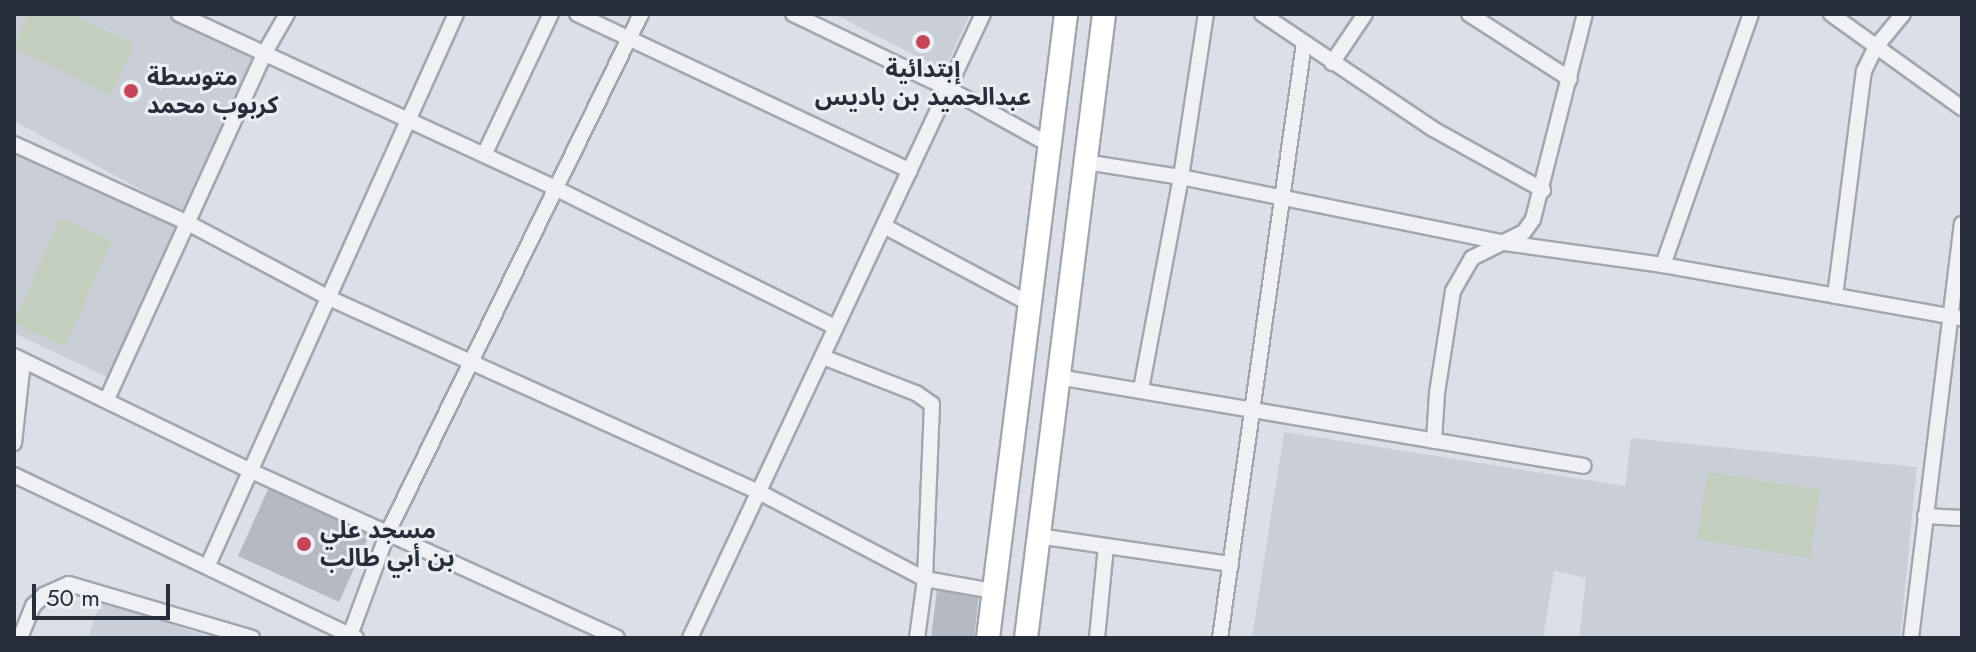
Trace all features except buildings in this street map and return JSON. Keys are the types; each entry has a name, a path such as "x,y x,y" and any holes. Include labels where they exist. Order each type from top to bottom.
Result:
{"main road":[{"path":"988,638 1066,14"},
{"path":"1026,638 1104,14"}],"street":[{"path":"179,14 557,189 835,327"},
{"path":"107,399 264,54 287,14"},
{"path":"208,565 406,119 456,14"},
{"path":"484,155 551,14"},
{"path":"577,14 910,171"},
{"path":"14,475 208,565 352,637 388,532 641,14"},
{"path":"793,14 949,89 1050,145"},
{"path":"690,638 983,14"},
{"path":"1141,389 1181,177 1206,14"},
{"path":"1262,14 1433,129 1543,190"},
{"path":"1332,63 1365,14"},
{"path":"1469,14 1570,79"},
{"path":"1434,441 1437,393 1453,291 1472,258 1524,232 1533,219 1543,190 1585,14"},
{"path":"1663,265 1751,14"},
{"path":"1831,14 1962,108"},
{"path":"1835,296 1859,92 1875,48 1903,14"},
{"path":"1220,638 1253,410 1279,198 1304,43"},
{"path":"14,144 188,223 329,298 759,492 925,579 994,591"},
{"path":"1085,162 1181,177 1505,243 1663,265 1958,318"},
{"path":"1911,638 1925,516 1958,318 1962,224"},
{"path":"884,226 1032,305"},
{"path":"823,357 916,393 932,404 935,414 925,579 917,638"},
{"path":"14,443 19,358 251,471 617,638"},
{"path":"1058,377 1584,466"},
{"path":"1925,516 1962,518"},
{"path":"1038,536 1231,564"},
{"path":"1097,638 1106,546"},
{"path":"19,633 33,606 44,595 69,584 252,638"}],"shaded area":[{"name":"متوسطة كربوب محمد","path":"14,14 167,14 262,61 193,218 14,121"},
{"name":"إبتدائية عبدالحميد بن باديس","path":"834,14 970,14 944,70"},
{"path":"14,148 190,227 111,379 14,333"},
{"path":"1284,432 1625,486 1631,438 1917,467 1900,638 1579,638 1586,578 1554,571 1543,638 1252,638"},
{"path":"101,601 212,638 88,638"}],"green space":[{"path":"28,14 71,14 134,44 111,95 14,48"},
{"path":"60,218 112,241 65,347 14,323"},
{"path":"1708,472 1820,490 1810,558 1697,539"}],"place":[{"name":"إبتدائية عبدالحميد بن باديس","path":"923,42"},
{"name":"متوسطة كربوب محمد","path":"131,91"},
{"name":"مسجد علي بن أبي طالب","path":"304,544"}]}
